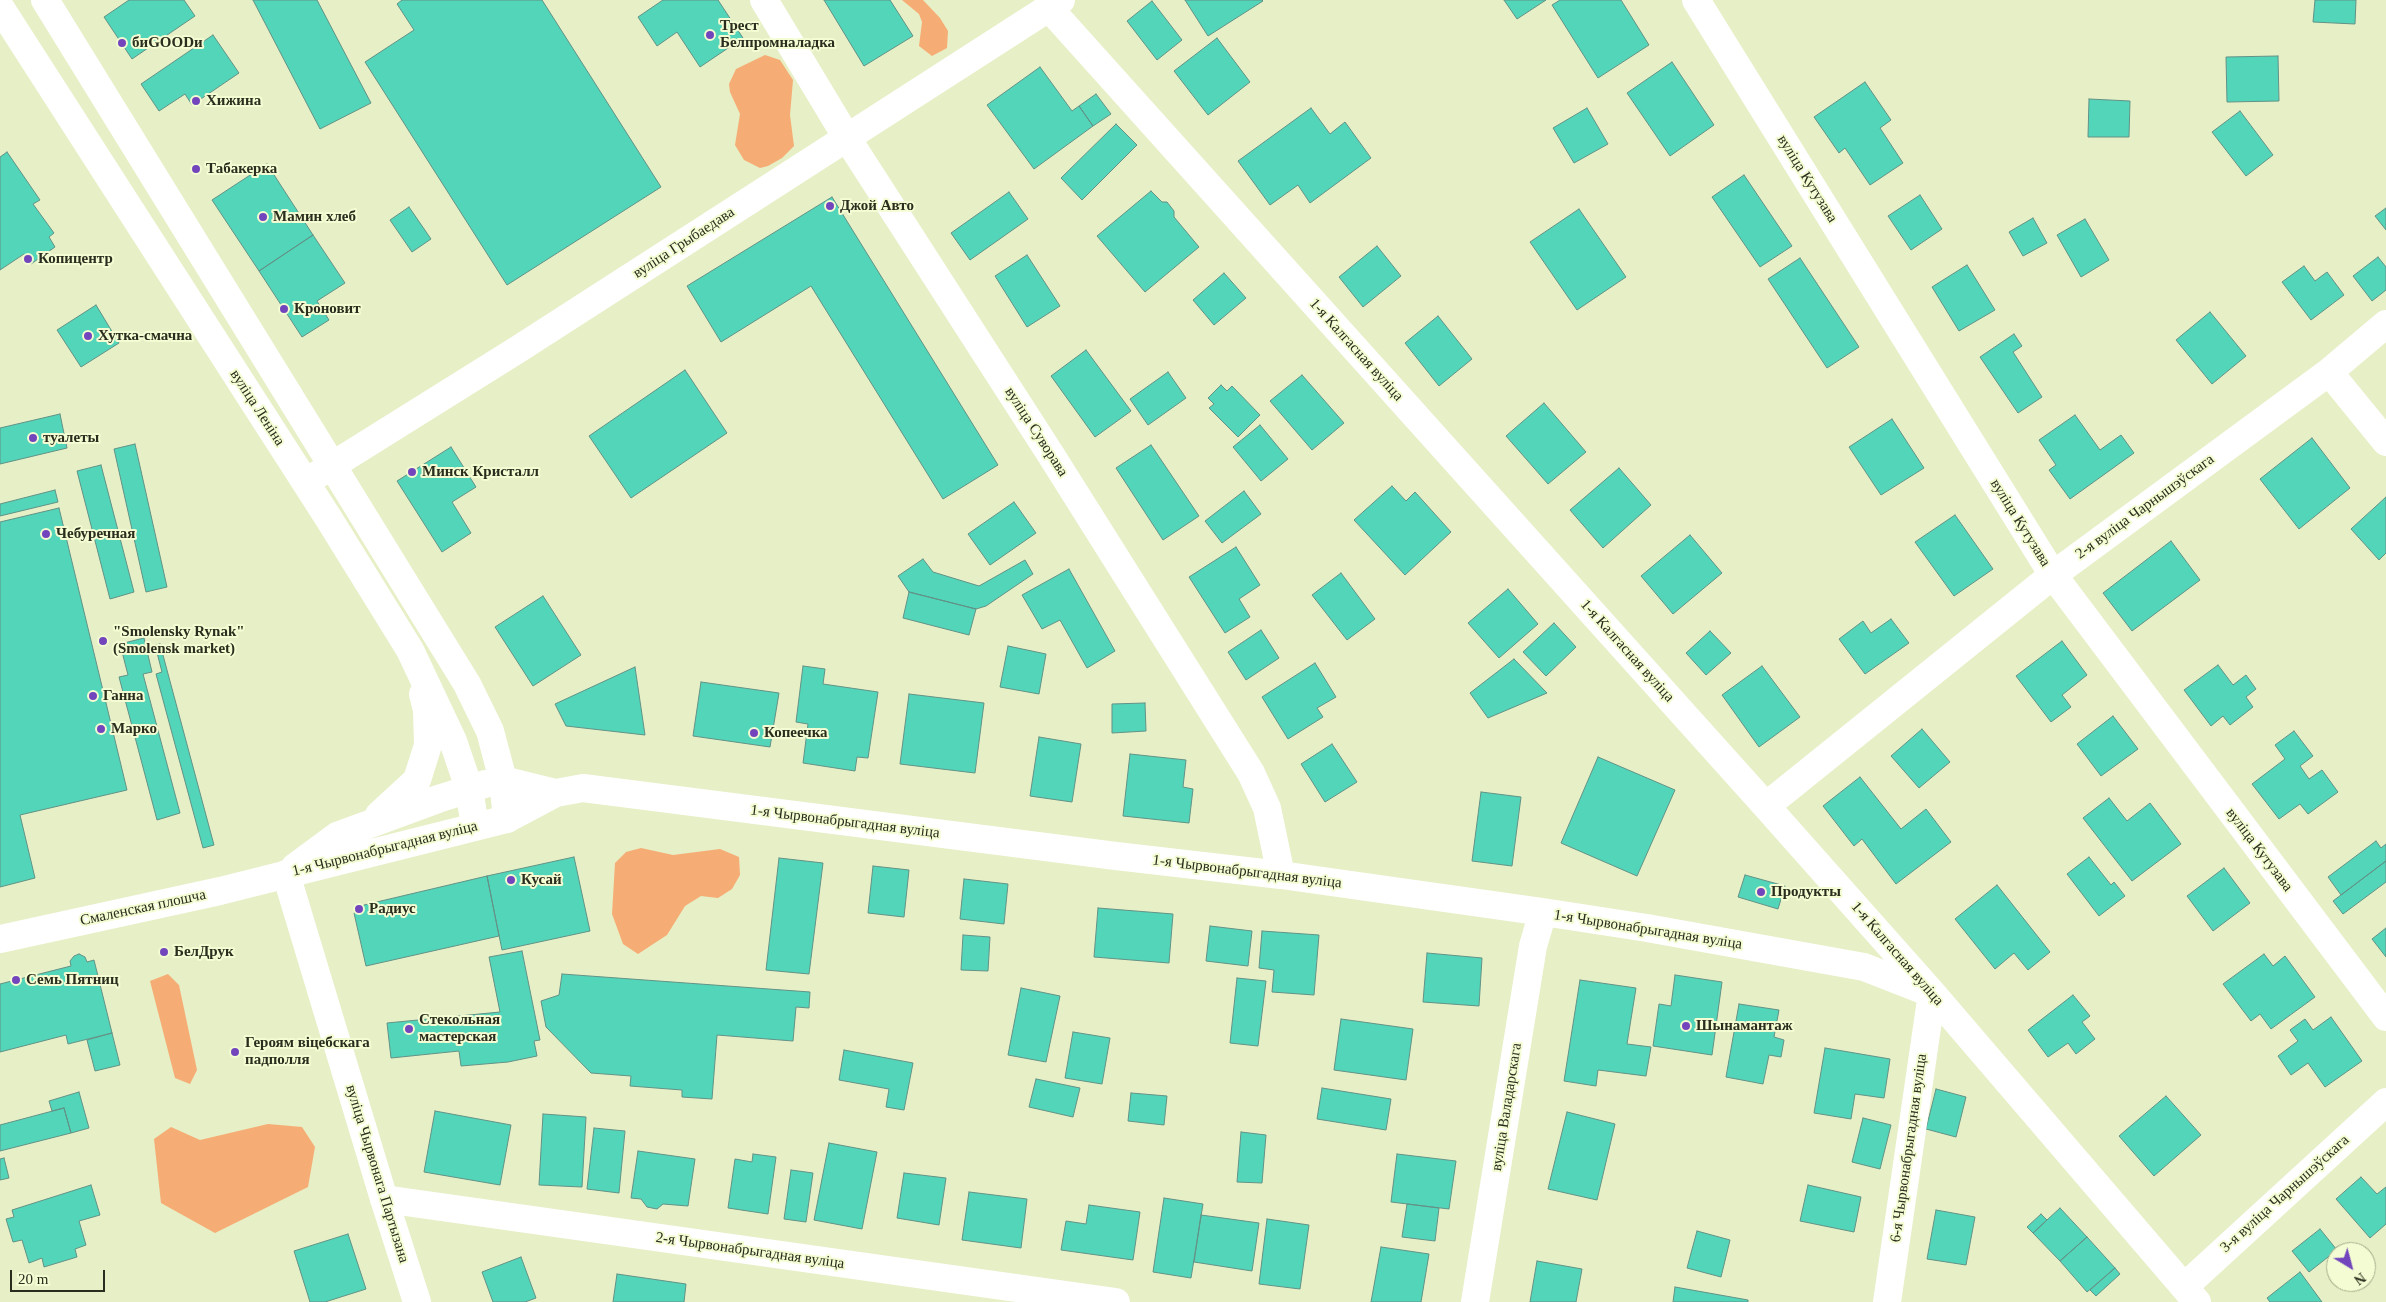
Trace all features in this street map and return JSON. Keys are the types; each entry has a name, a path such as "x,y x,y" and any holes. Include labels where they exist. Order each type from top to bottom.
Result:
{"street":[{"path":"45,0 467,684 490,731 503,780 508,819"},
{"name":"вуліца Суворава","path":"764,0 847,138 1045,446 1251,773 1267,808 1281,875"},
{"name":"вуліца Кутузава","path":"1696,0 2052,575 2386,1017"},
{"name":"вуліца Грыбаедава","path":"305,482 517,350 1055,4"},
{"name":"1-я Калгасная вуліца","path":"1055,4 1932,993 2190,1294"},
{"name":"вуліца Леніна","path":"0,7 305,482 410,650 453,741 469,788 475,827"},
{"name":"2-я вуліца Чарнышэўскага","path":"1766,806 2052,575 2329,372 2386,324"},
{"path":"2329,372 2386,442"},
{"path":"364,826 389,808 417,780 428,745 427,710 410,650"},
{"name":"1-я Чырвонабрыгадная вуліца","path":"286,874 338,836 469,788 503,780 556,793"},
{"name":"1-я Чырвонабрыгадная вуліца","path":"286,874 508,819 556,793 583,788 1116,856 1281,875 1542,912 1647,928 1864,967 1932,993"},
{"name":"Смаленская плошча","path":"0,939 137,910 286,874"},
{"name":"вуліца Чырвонага Партызана","path":"286,874 417,1302"},
{"name":"вуліца Валадарскага","path":"1475,1302 1533,946 1542,912"},
{"name":"6-я Чырвонабрыгадная вуліца","path":"1887,1302 1932,993"},
{"name":"3-я вуліца Чарнышэўскага","path":"2190,1294 2386,1102"},
{"name":"2-я Чырвонабрыгадная вуліца","path":"384,1199 1116,1302"}],"shaded area":[{"path":"902,0 923,0 940,18 948,31 947,48 932,56 919,46 922,22 919,14"},
{"path":"765,55 780,60 793,80 790,115 794,146 782,158 760,168 744,160 735,145 740,114 730,92 729,84 736,69"},
{"path":"641,848 673,855 720,849 739,857 740,875 732,889 718,898 701,896 685,906 667,935 638,954 623,944 612,914 615,863 626,852"},
{"path":"168,974 179,985 197,1070 190,1084 175,1078 150,981"},
{"path":"268,1124 302,1127 315,1147 308,1187 215,1233 161,1203 154,1139 171,1127 200,1140"}],"building":[{"path":"129,0 184,0 195,16 132,59 104,17"},
{"path":"253,0 317,0 371,103 320,129"},
{"path":"402,0 542,0 661,187 507,285 365,62 414,30 397,4"},
{"name":"Трест Белпромналадка","path":"663,0 718,0 743,38 700,67 677,32 657,46 638,17"},
{"path":"824,0 890,0 913,36 864,66"},
{"path":"1185,0 1262,0 1263,1 1208,36"},
{"path":"1504,0 1546,0 1517,19"},
{"path":"1560,0 1621,0 1649,45 1598,78 1552,5"},
{"path":"2315,0 2356,0 2355,24 2313,22"},
{"path":"1152,1 1182,40 1157,60 1127,21"},
{"path":"213,35 239,73 192,105 185,94 159,111 141,84"},
{"path":"1217,38 1250,82 1208,115 1174,71"},
{"path":"2278,56 2279,101 2227,102 2226,57"},
{"path":"1672,62 1714,125 1670,156 1627,93"},
{"path":"1040,67 1072,111 1079,106 1093,126 1034,169 987,105"},
{"path":"1865,82 1891,120 1880,128 1903,163 1870,185 1845,148 1839,153 1814,117"},
{"path":"1096,94 1111,114 1093,126 1079,106"},
{"path":"2089,99 2130,101 2129,137 2088,137"},
{"path":"1311,108 1330,134 1345,122 1371,158 1310,203 1298,185 1270,205 1238,161"},
{"path":"1587,108 1608,144 1574,163 1553,128"},
{"path":"2240,111 2273,155 2246,176 2212,132"},
{"path":"1116,124 1137,145 1082,200 1061,178"},
{"path":"7,152 40,200 33,204 54,233 49,237 55,247 31,264 24,254 0,270 0,157"},
{"name":"Мамин хлеб","path":"267,164 313,235 259,271 212,200"},
{"path":"1744,175 1792,246 1760,267 1712,197"},
{"path":"1151,191 1162,202 1167,202 1174,211 1174,217 1199,247 1145,292 1097,236"},
{"path":"1009,192 1028,219 970,260 951,233"},
{"path":"1920,195 1942,229 1911,250 1888,216"},
{"path":"832,197 998,465 943,499 811,286 721,342 687,286"},
{"path":"409,207 431,239 412,252 390,220"},
{"path":"2386,208 2386,230 2375,216"},
{"path":"1579,209 1626,277 1577,310 1530,242"},
{"path":"2033,218 2047,243 2023,256 2009,232"},
{"path":"2085,219 2109,260 2081,277 2057,235"},
{"path":"313,235 345,283 317,301 329,320 302,337 259,271"},
{"path":"1377,246 1401,276 1363,307 1339,277"},
{"path":"1027,255 1060,306 1027,327 995,276"},
{"path":"2378,257 2386,267 2386,290 2372,301 2353,276"},
{"path":"1800,258 1859,347 1827,368 1768,279"},
{"path":"1967,265 1995,310 1959,331 1932,287"},
{"path":"2304,266 2315,281 2327,272 2344,295 2311,320 2282,282"},
{"path":"1224,273 1246,298 1214,325 1193,300"},
{"name":"Хутка-смачна","path":"96,305 119,343 81,367 57,330"},
{"path":"2210,312 2246,356 2212,384 2176,340"},
{"path":"1438,316 1472,359 1439,386 1405,343"},
{"path":"2014,334 2022,346 2013,352 2042,397 2018,413 1980,357"},
{"path":"1086,350 1131,411 1095,437 1051,376"},
{"path":"685,370 727,433 631,498 589,436"},
{"path":"1168,372 1186,398 1148,425 1130,399"},
{"path":"1302,375 1344,423 1312,450 1270,401"},
{"path":"1221,385 1227,391 1232,386 1260,415 1238,437 1209,408 1214,404 1208,398"},
{"path":"1544,403 1586,452 1548,484 1506,436"},
{"name":"туалеты","path":"60,414 67,448 0,464 0,428"},
{"path":"2075,415 2100,450 2121,435 2134,453 2070,499 2049,470 2056,465 2039,440"},
{"path":"1892,419 1924,468 1881,495 1849,447"},
{"path":"1260,425 1288,459 1261,481 1233,447"},
{"path":"2312,438 2350,488 2299,529 2260,479"},
{"path":"135,444 167,587 146,592 114,449"},
{"path":"1151,445 1199,516 1163,540 1116,468"},
{"path":"451,447 476,487 452,502 471,533 442,552 397,481"},
{"path":"101,465 134,592 110,599 77,471"},
{"path":"1619,468 1651,505 1603,548 1570,510"},
{"path":"1392,486 1406,501 1415,492 1451,532 1405,575 1354,520"},
{"path":"55,490 58,502 0,516 0,504"},
{"path":"1244,491 1261,514 1222,543 1205,521"},
{"path":"2386,497 2386,553 2379,560 2351,529"},
{"path":"1014,502 1036,533 990,565 968,534"},
{"path":"59,508 127,790 20,815 35,878 0,887 0,522"},
{"path":"1955,515 1993,569 1954,596 1915,542"},
{"path":"1690,535 1722,573 1673,614 1641,576"},
{"path":"2171,541 2200,580 2132,631 2103,593"},
{"path":"1236,547 1260,585 1239,599 1250,617 1225,633 1189,577"},
{"path":"923,559 933,572 979,586 1025,560 1033,574 986,606 976,609 909,592 898,576"},
{"path":"1069,569 1115,651 1087,668 1060,620 1042,629 1022,595"},
{"path":"1341,573 1375,619 1347,640 1312,595"},
{"path":"1508,589 1538,624 1499,658 1468,623"},
{"path":"909,592 976,609 969,635 903,618"},
{"path":"543,596 581,655 533,686 495,627"},
{"path":"1891,619 1909,643 1865,674 1839,639 1863,621 1871,633"},
{"path":"1554,623 1576,647 1546,676 1523,652"},
{"path":"1261,630 1279,658 1246,680 1228,652"},
{"path":"1710,631 1731,653 1706,675 1686,653"},
{"path":"144,638 152,672 143,674 180,813 157,820 119,677 128,675 120,644"},
{"path":"2062,641 2087,675 2062,695 2071,707 2051,722 2016,676"},
{"path":"160,644 214,845 203,848 156,674 162,672 155,645"},
{"path":"1008,646 1046,654 1039,694 1000,687"},
{"path":"1514,659 1547,693 1488,718 1470,693"},
{"path":"1315,663 1336,697 1317,708 1323,717 1288,739 1262,697"},
{"path":"2218,665 2233,685 2246,675 2256,689 2246,697 2253,707 2230,725 2223,716 2211,726 2184,690"},
{"path":"803,666 825,669 823,684 878,692 868,758 857,757 855,771 803,763 808,724 796,722"},
{"path":"1762,666 1800,717 1759,747 1722,695"},
{"path":"635,667 645,735 566,726 555,704"},
{"path":"701,682 779,693 770,747 693,736"},
{"path":"909,694 984,703 975,773 900,764"},
{"path":"1145,703 1146,731 1112,733 1112,704"},
{"path":"2113,716 2138,749 2101,776 2077,744"},
{"path":"1922,729 1950,762 1919,788 1891,756"},
{"path":"2294,731 2313,756 2300,766 2309,779 2322,770 2338,792 2308,814 2300,804 2279,819 2252,784 2285,759 2275,745"},
{"path":"1039,737 1081,744 1072,802 1030,796"},
{"path":"1332,744 1357,782 1325,802 1301,764"},
{"path":"1130,754 1186,760 1183,787 1193,789 1189,823 1123,816"},
{"path":"1598,757 1675,790 1637,876 1561,843"},
{"path":"1860,777 1901,829 1926,809 1951,842 1896,884 1862,839 1854,846 1823,806"},
{"path":"1481,792 1521,797 1512,866 1472,861"},
{"path":"2109,798 2127,821 2150,803 2181,844 2132,881 2083,818"},
{"path":"2376,841 2381,848 2386,844 2386,861 2341,895 2328,877"},
{"path":"574,857 590,931 502,950 487,876"},
{"path":"2089,857 2111,885 2114,882 2125,896 2099,916 2067,874"},
{"path":"779,858 823,863 809,974 766,970"},
{"path":"2386,861 2386,882 2343,914 2333,901"},
{"path":"873,866 909,870 904,917 868,913"},
{"path":"2224,868 2250,903 2213,931 2187,896"},
{"name":"Продукты","path":"1745,875 1785,886 1778,909 1738,897"},
{"path":"487,876 499,936 366,966 354,913 364,905"},
{"path":"964,879 1008,884 1004,924 960,919"},
{"path":"1997,885 2050,952 2028,970 2014,953 1995,969 1955,919"},
{"path":"1098,908 1173,914 1169,963 1094,957"},
{"path":"1210,926 1252,931 1248,966 1206,961"},
{"path":"2386,928 2386,957 2372,939"},
{"path":"1262,931 1319,935 1314,995 1272,992 1274,970 1259,968"},
{"path":"963,935 990,937 988,971 961,970"},
{"path":"522,951 540,1040 534,1041 537,1056 508,1062 461,1066 459,1051 391,1058 387,1023 500,1012 489,957"},
{"path":"1427,953 1482,958 1479,1006 1423,1002"},
{"path":"79,954 85,957 87,962 94,960 112,1033 68,1044 66,1035 0,1052 0,984 71,966 70,961"},
{"path":"2264,954 2273,966 2285,956 2315,997 2271,1029 2260,1014 2251,1021 2223,984"},
{"path":"562,974 810,992 809,1008 796,1007 793,1041 717,1035 712,1099 682,1097 682,1090 630,1086 631,1076 591,1073 546,1027 541,1001 559,995"},
{"name":"Шынамантаж","path":"1675,975 1722,982 1712,1055 1653,1046 1659,1004 1671,1006"},
{"path":"1237,978 1266,981 1258,1046 1230,1043"},
{"path":"1580,980 1636,988 1627,1044 1651,1047 1646,1076 1598,1070 1596,1086 1564,1081"},
{"path":"1021,988 1060,996 1046,1062 1008,1055"},
{"path":"2073,995 2090,1016 2082,1022 2095,1039 2076,1054 2068,1043 2048,1057 2028,1030"},
{"path":"1739,1004 1779,1010 1774,1037 1784,1040 1781,1057 1769,1055 1763,1084 1726,1077"},
{"path":"2331,1017 2362,1061 2325,1087 2308,1063 2291,1075 2278,1056 2298,1041 2290,1030 2305,1019 2313,1030"},
{"path":"1341,1019 1413,1029 1406,1080 1334,1070"},
{"path":"1073,1032 1110,1038 1102,1084 1065,1078"},
{"path":"112,1033 120,1065 95,1071 87,1040"},
{"path":"1825,1048 1890,1059 1884,1098 1855,1094 1851,1119 1814,1113"},
{"path":"844,1050 913,1063 904,1110 886,1107 889,1089 839,1080"},
{"path":"1036,1079 1080,1088 1073,1117 1029,1107"},
{"path":"1322,1088 1391,1099 1386,1130 1317,1119"},
{"path":"1936,1089 1966,1097 1956,1137 1926,1129"},
{"path":"79,1092 89,1128 71,1133 64,1108 52,1111 49,1101"},
{"path":"1131,1093 1167,1096 1164,1125 1128,1121"},
{"path":"2166,1096 2201,1135 2154,1176 2119,1136"},
{"path":"64,1108 71,1133 0,1151 0,1125"},
{"path":"435,1111 511,1125 500,1185 424,1172"},
{"path":"1567,1112 1615,1124 1597,1200 1548,1189"},
{"path":"543,1114 586,1117 582,1187 539,1185"},
{"path":"1863,1118 1891,1125 1880,1169 1852,1162"},
{"path":"594,1128 625,1131 619,1193 587,1189"},
{"path":"1241,1132 1266,1135 1262,1183 1237,1182"},
{"path":"829,1143 877,1152 862,1229 814,1220"},
{"path":"638,1151 695,1159 688,1206 663,1204 657,1209 647,1207 641,1199 631,1198"},
{"path":"753,1154 776,1157 768,1214 728,1208 735,1159 752,1162"},
{"path":"1397,1154 1456,1161 1449,1209 1391,1202"},
{"path":"4,1158 9,1178 0,1180 0,1159"},
{"path":"791,1170 813,1173 806,1222 784,1219"},
{"path":"904,1173 946,1178 939,1225 897,1218"},
{"path":"2361,1177 2377,1194 2386,1187 2386,1224 2370,1238 2336,1199"},
{"path":"91,1185 100,1215 79,1221 86,1245 75,1249 77,1257 44,1267 42,1258 29,1263 22,1240 13,1242 6,1219 14,1217 12,1210"},
{"path":"1808,1185 1861,1197 1854,1232 1800,1221"},
{"path":"969,1192 1027,1199 1021,1248 962,1240"},
{"path":"1164,1198 1203,1204 1191,1278 1153,1272"},
{"path":"1407,1204 1439,1208 1435,1241 1402,1237"},
{"path":"1089,1205 1140,1212 1133,1260 1061,1250 1066,1221 1086,1224"},
{"path":"2060,1208 2087,1237 2060,1261 2033,1233"},
{"path":"1936,1210 1975,1217 1966,1265 1927,1259"},
{"path":"2041,1214 2047,1220 2033,1233 2027,1227"},
{"path":"1201,1215 1259,1223 1252,1271 1194,1262"},
{"path":"1267,1219 1309,1225 1300,1289 1259,1284"},
{"path":"2320,1229 2331,1242 2326,1242 2326,1259 2309,1272 2292,1251"},
{"path":"1697,1231 1730,1240 1721,1277 1687,1268"},
{"path":"348,1234 366,1289 325,1302 310,1302 294,1251"},
{"path":"2087,1237 2115,1268 2087,1292 2060,1261"},
{"path":"1381,1247 1429,1254 1421,1302 1371,1302"},
{"path":"521,1257 536,1298 525,1302 493,1302 482,1272"},
{"path":"1537,1261 1582,1269 1576,1302 1530,1302"},
{"path":"2115,1268 2120,1274 2096,1296 2090,1290"},
{"path":"2300,1272 2322,1302 2270,1302 2267,1298"},
{"path":"617,1274 686,1284 684,1302 613,1302"},
{"path":"1675,1287 1748,1300 1748,1302 1673,1302"}],"place":[{"name":"Трест Белпромналадка","path":"710,35"},
{"name":"биGOODи","path":"122,43"},
{"name":"Хижина","path":"196,101"},
{"name":"Табакерка","path":"196,169"},
{"name":"Джой Авто","path":"830,206"},
{"name":"Мамин хлеб","path":"263,217"},
{"name":"Копицентр","path":"28,259"},
{"name":"Кроновит","path":"284,309"},
{"name":"Хутка-смачна","path":"88,336"},
{"name":"туалеты","path":"33,438"},
{"name":"Минск Кристалл","path":"412,472"},
{"name":"Чебуречная","path":"46,534"},
{"name":"\"Smolensky Rynak\" (Smolensk market)","path":"103,641"},
{"name":"Ганна","path":"93,696"},
{"name":"Марко","path":"101,729"},
{"name":"Копеечка","path":"754,733"},
{"name":"Кусай","path":"511,880"},
{"name":"Продукты","path":"1761,892"},
{"name":"Радиус","path":"359,909"},
{"name":"БелДрук","path":"164,952"},
{"name":"Семь Пятниц","path":"16,980"},
{"name":"Шынамантаж","path":"1686,1026"},
{"name":"Стекольная мастерская","path":"409,1029"},
{"name":"Героям віцебскага падполля","path":"235,1052"}]}
